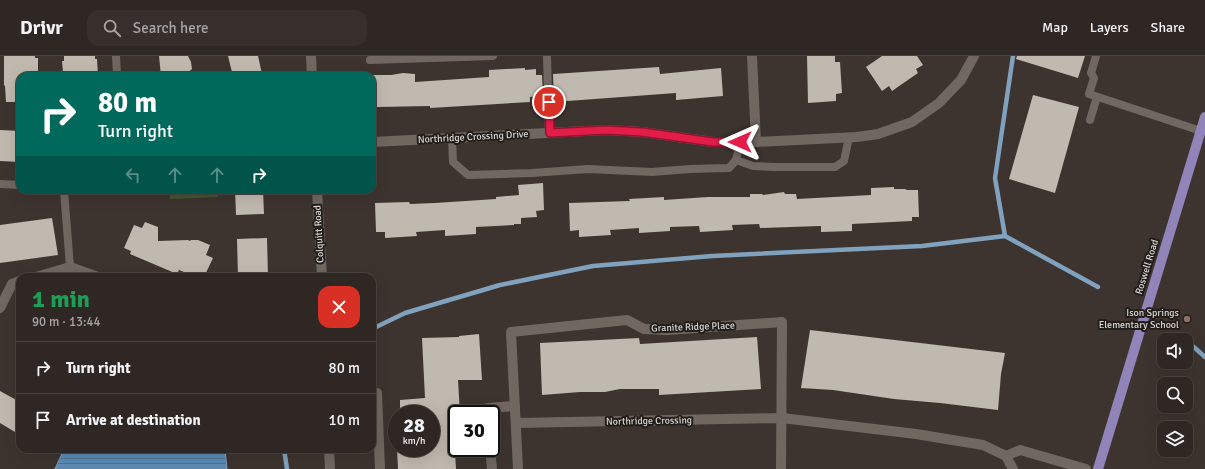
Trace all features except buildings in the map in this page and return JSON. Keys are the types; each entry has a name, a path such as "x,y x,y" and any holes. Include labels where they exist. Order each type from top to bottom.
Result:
{"main road":[{"name":"Roswell Road","path":"1098,469 1205,117"}],"street":[{"path":"310,56 312,72"},
{"path":"752,56 756,142"},
{"name":"Northridge Crossing Drive","path":"376,142 606,130 642,132 713,142 756,142 878,134 912,122 939,103 960,80 974,56"},
{"name":"Colquitt Road","path":"317,194 322,273"},
{"path":"51,273 70,268 86,273"},
{"path":"0,308 12,284 16,282"},
{"name":"Granite Ridge Place","path":"515,406 511,332 627,320 644,329 667,330 782,322 782,418"},
{"path":"376,393 380,469"},
{"path":"500,407 515,406 518,469"},
{"path":"781,469 782,418"},
{"name":"Northridge Crossing","path":"516,423 782,418 916,434 983,445 1006,456"},
{"path":"1013,469 1006,456 1020,450 1086,469"},
{"path":"329,453 330,469"},
{"path":"491,457 492,469"}],"lane":[{"path":"116,56 117,72"},
{"path":"370,60 493,56"},
{"path":"547,56 550,133"},
{"path":"1096,56 1091,73 1094,78 1089,94 1201,131"},
{"path":"1090,120 1097,97"},
{"path":"736,160 753,166 835,167 844,161 849,137"},
{"path":"452,138 453,162 468,175 588,169 652,172 730,168 736,160 740,142"},
{"path":"0,184 16,185"},
{"path":"64,194 70,268"}],"green space":[{"path":"170,194 218,194 218,197 170,199"}],"water":[{"path":"62,453 225,453 227,469 55,469"}],"waterway":[{"path":"1005,236 995,178 1013,56"},
{"path":"376,327 405,313 500,285 593,266 712,256 922,246 1005,236 1098,287"},
{"path":"1193,346 1205,357"},
{"path":"285,453 287,469"}],"place":[{"name":"Ison Springs Elementary School","path":"1187,319"}],"route":[{"path":"549,102 550,133 606,130 642,132 713,142 740,142"}]}
